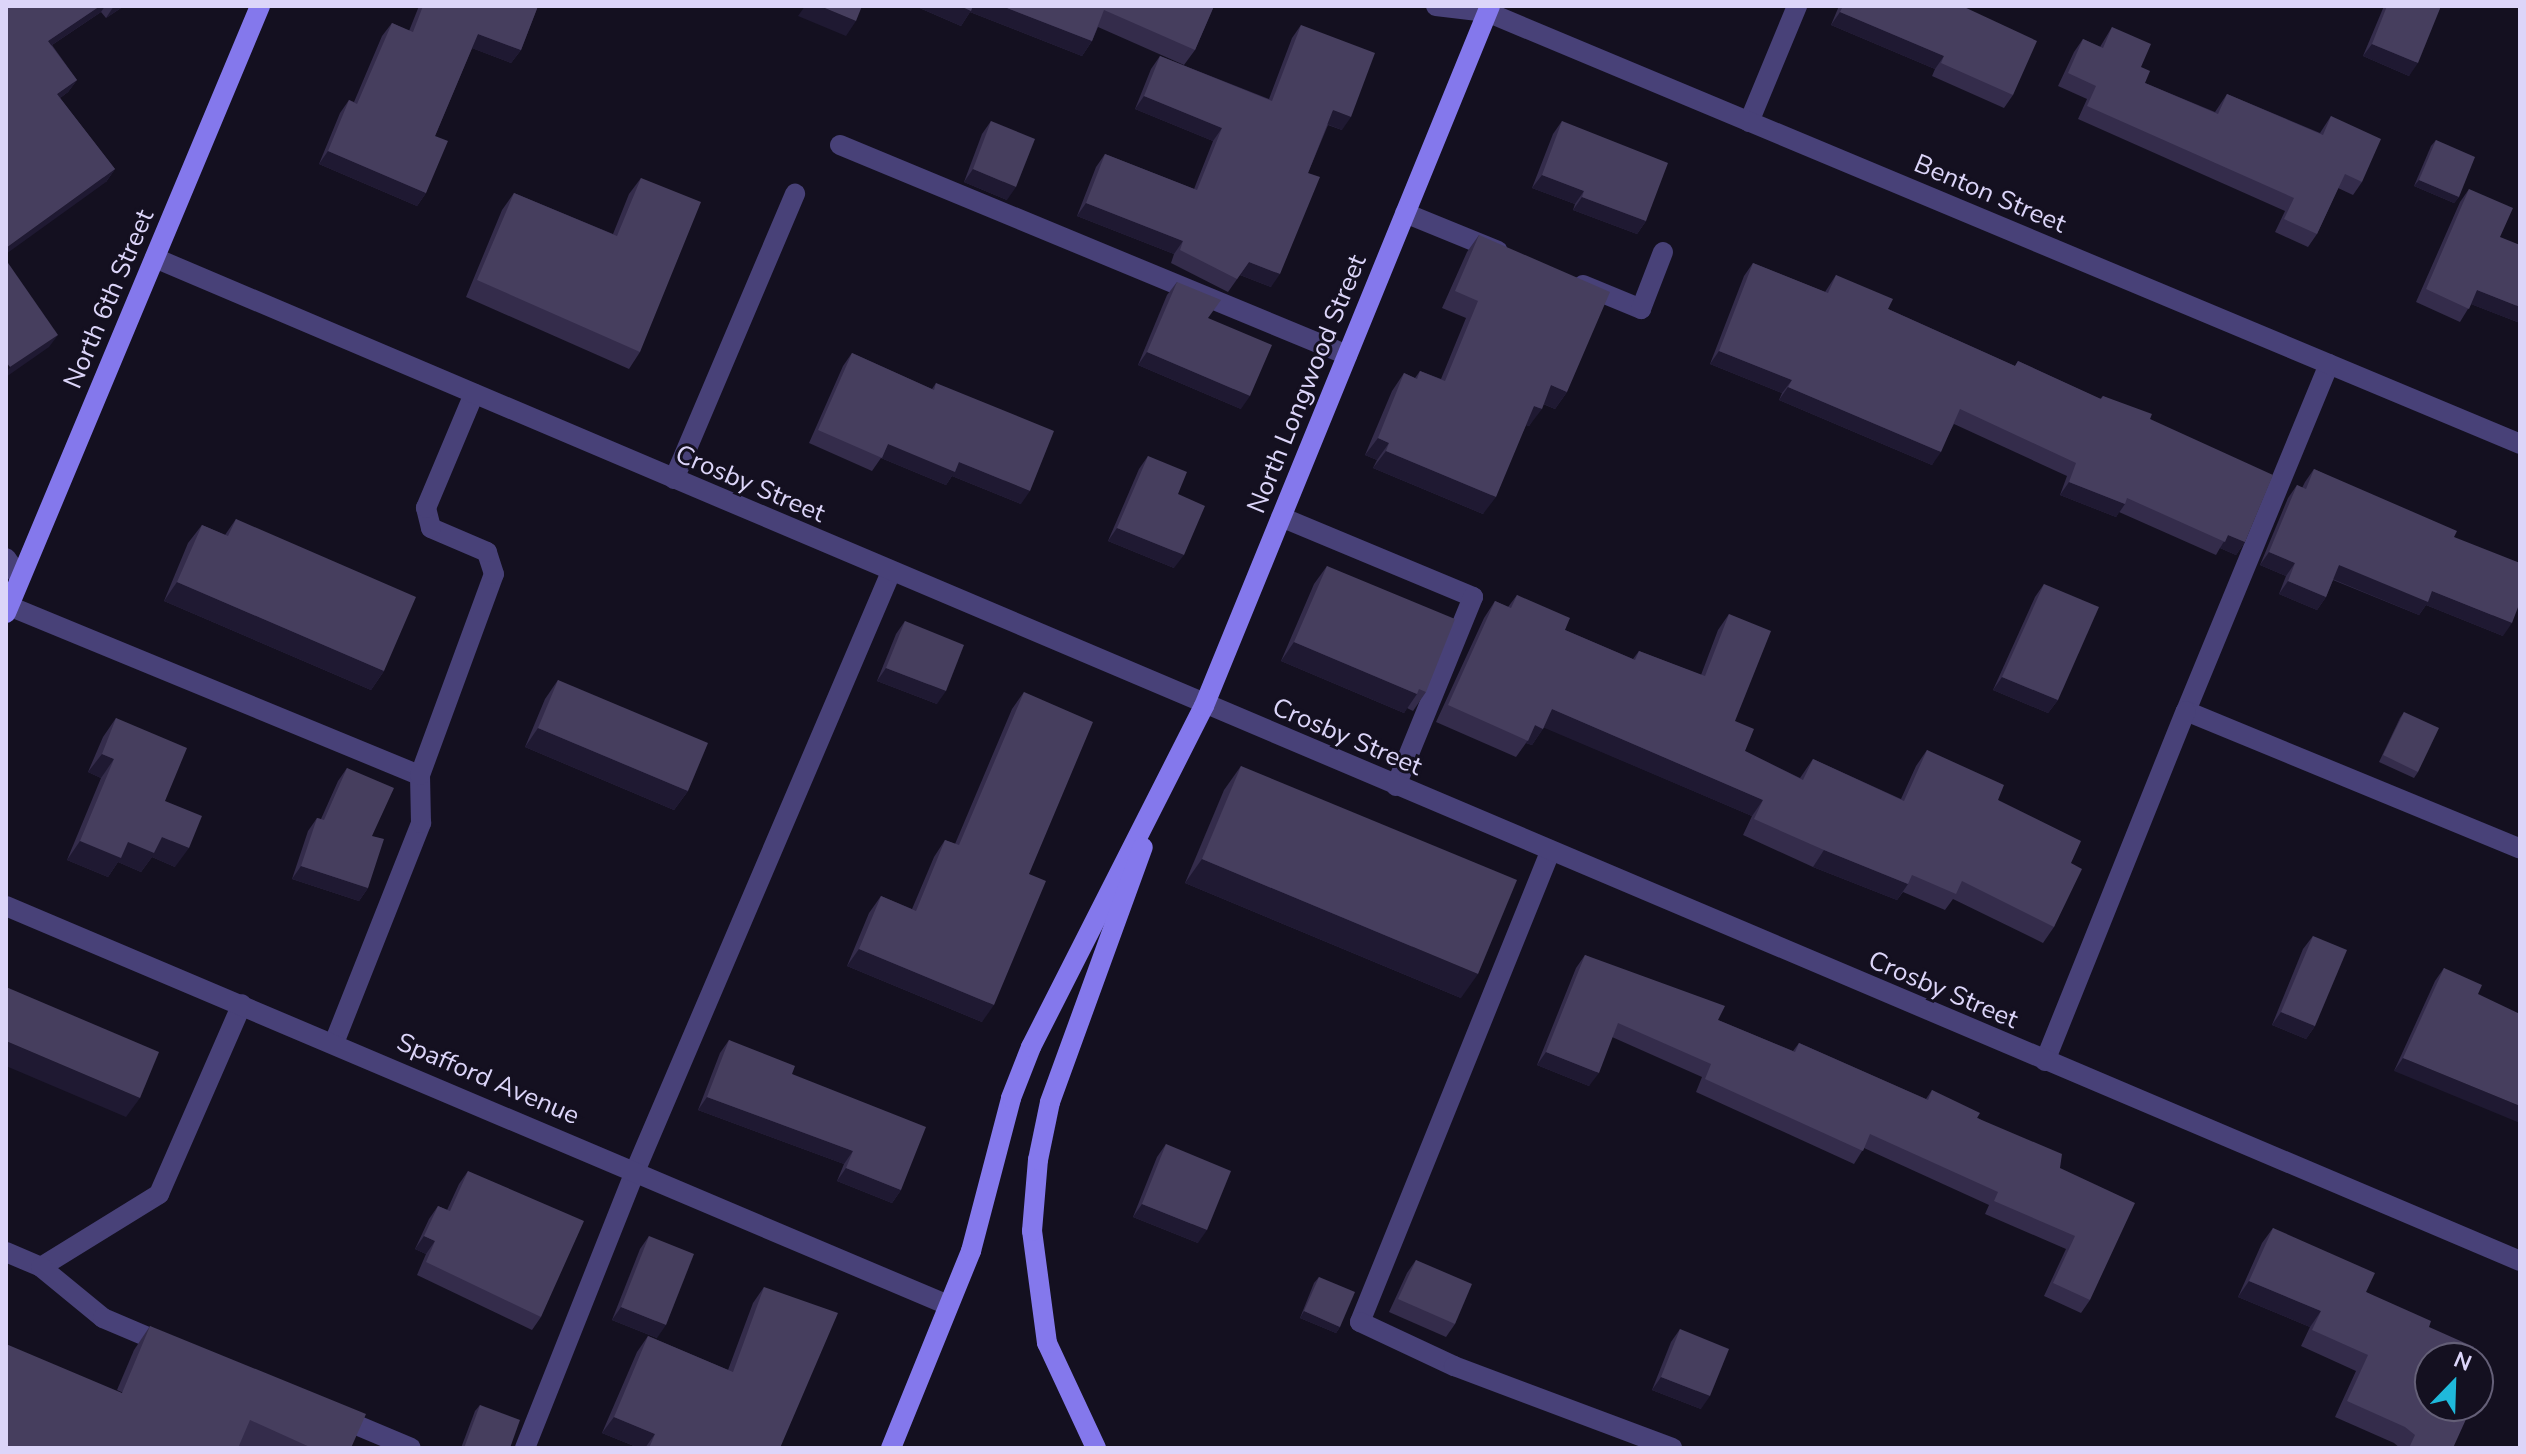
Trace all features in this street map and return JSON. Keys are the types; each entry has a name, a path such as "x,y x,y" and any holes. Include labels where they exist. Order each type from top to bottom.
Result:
{"main road":[{"name":"North 6th Street","path":"8,609 260,6"},
{"name":"North Longwood Street","path":"891,1448 971,1251 1011,1098 1031,1047 1087,929 1204,706 1489,9"},
{"name":"North Longwood Street","path":"1096,1448 1047,1343 1032,1231 1038,1160 1050,1102 1168,779"}],"street":[{"name":"Benton Street","path":"1436,6 1489,9 1749,122 2520,444"},
{"path":"1749,122 1797,6"},
{"path":"840,145 1347,355"},
{"path":"674,479 795,194"},
{"path":"1405,213 1523,261"},
{"path":"1567,279 1641,309 1663,252"},
{"name":"Crosby Street","path":"155,258 1204,706 2520,1261"},
{"path":"2045,1061 2329,364"},
{"path":"334,1043 421,823 420,775 494,574 487,552 431,528 426,508 474,394"},
{"path":"1281,517 1473,597 1396,786"},
{"path":"6,558 20,578"},
{"path":"525,1448 636,1169 891,572"},
{"path":"8,609 420,775"},
{"path":"2186,711 2520,849"},
{"path":"1550,852 1360,1322 1454,1366 1672,1448"},
{"name":"Spafford Avenue","path":"6,906 636,1169 948,1305"},
{"path":"41,1267 159,1194 242,1004"},
{"path":"6,1252 41,1267 103,1318 191,1355"},
{"path":"309,1405 411,1448"}],"building":[{"path":"6,6 100,6 48,41 77,80 57,94 115,169 6,248"},
{"path":"423,6 538,6 521,50 478,34 435,136 448,141 426,193 328,151 349,100 357,104 392,23 413,32"},
{"path":"820,6 862,6 856,21"},
{"path":"1002,6 1214,6 1195,50 1104,10 1092,41"},
{"path":"1843,6 1962,6 2037,41 2013,95 1941,63 1944,56 1840,12"},
{"path":"2387,6 2441,6 2418,63 2372,44"},
{"path":"1301,25 1375,53 1351,117 1333,110 1308,173 1320,177 1280,274 1249,262 1237,279 1180,250 1183,241 1086,203 1105,154 1197,190 1222,128 1144,96 1160,56 1272,101"},
{"path":"2112,27 2151,44 2141,67 2150,71 2145,83 2218,114 2227,94 2323,135 2331,116 2381,139 2362,182 2345,174 2317,234 2284,219 2294,198 2087,106 2096,86 2068,73 2083,39 2103,48"},
{"path":"991,121 1035,139 1016,187 973,169"},
{"path":"1562,121 1668,163 1646,221 1582,197 1584,191 1542,175"},
{"path":"2436,140 2475,157 2459,197 2419,180"},
{"path":"641,178 701,202 640,352 477,280 514,193 617,236"},
{"path":"2469,189 2513,208 2500,237 2520,245 2520,307 2477,290 2469,309 2426,289"},
{"path":"1479,235 1610,292 1567,392 1551,385 1542,409 1534,406 1496,497 1386,451 1389,443 1378,438 1404,373 1417,379 1420,371 1445,381 1478,301 1455,291"},
{"path":"6,260 58,335 10,367 6,362"},
{"path":"1753,263 1828,293 1836,275 1893,299 1888,309 2015,366 2018,361 2101,399 2103,396 2152,414 2150,419 2273,475 2245,542 2228,535 2225,542 2127,498 2125,504 2069,482 2076,463 1960,409 1941,452 1788,387 1792,380 1719,351"},
{"path":"1177,282 1221,300 1208,318 1272,345 1250,396 1147,352"},
{"path":"852,353 934,390 936,383 1054,431 1030,491 959,462 955,472 888,444 882,458 818,430"},
{"path":"1148,456 1187,472 1178,494 1205,506 1184,555 1117,528"},
{"path":"2314,469 2457,531 2454,537 2520,563 2520,602 2512,623 2432,591 2428,602 2339,565 2326,597 2288,581 2295,563 2269,552 2297,485 2306,489"},
{"path":"236,519 416,597 384,671 177,582 202,525 228,536"},
{"path":"1327,566 1455,619 1426,692 1419,689 1417,694 1294,642"},
{"path":"2044,584 2099,607 2058,700 2002,677"},
{"path":"1517,595 1570,618 1565,630 1635,660 1639,651 1705,676 1729,614 1771,631 1735,721 1754,729 1745,751 1803,780 1813,759 1904,801 1927,750 2004,785 1998,800 2081,841 2071,863 2082,869 2054,927 1962,881 1956,894 1912,875 1908,884 1824,850 1754,819 1763,800 1552,709 1543,729 1535,725 1528,741 1448,705 1495,601 1511,608"},
{"path":"905,621 964,645 946,691 886,668"},
{"path":"558,680 708,743 688,791 538,728"},
{"path":"1024,692 1093,722 1029,874 1046,881 994,1005 859,949 881,896 916,911 945,840 959,845"},
{"path":"2404,712 2439,728 2418,772 2383,755"},
{"path":"116,718 187,748 165,801 202,816 189,848 162,837 154,853 128,842 121,858 80,841 114,759 102,754"},
{"path":"1241,766 1517,880 1478,974 1202,859"},
{"path":"347,768 394,788 372,836 384,839 368,888 301,866 317,818 324,820"},
{"path":"2313,936 2347,950 2315,1026 2281,1012"},
{"path":"1585,955 1725,1006 1718,1020 1795,1052 1799,1043 1928,1100 1932,1090 1980,1113 1977,1118 2062,1154 2060,1168 2135,1203 2090,1300 2053,1283 2075,1236 1994,1201 1998,1192 1870,1134 1863,1151 1705,1079 1711,1064 1618,1023 1599,1073 1546,1052"},
{"path":"2444,968 2482,985 2478,994 2520,1014 2520,1106 2403,1058"},
{"path":"6,987 159,1052 140,1098 6,1041"},
{"path":"729,1040 795,1066 792,1074 926,1127 901,1190 846,1168 853,1151 707,1097"},
{"path":"1166,1144 1231,1171 1207,1230 1142,1204"},
{"path":"468,1171 584,1221 541,1317 426,1262 435,1241 424,1236 438,1206 450,1211"},
{"path":"2273,1228 2375,1273 2366,1292 2431,1321 2429,1327 2463,1342 2414,1342 2414,1422 2465,1422 2453,1448 2409,1448 2415,1435 2405,1427 2347,1401 2368,1355 2312,1330 2321,1311 2249,1281"},
{"path":"649,1236 694,1254 666,1325 621,1307"},
{"path":"1416,1260 1472,1284 1455,1324 1398,1299"},
{"path":"1319,1277 1355,1292 1340,1327 1304,1311"},
{"path":"764,1287 838,1313 780,1448 649,1448 655,1434 614,1417 648,1336 733,1372"},
{"path":"150,1326 366,1414 351,1448 312,1448 250,1420 238,1448 6,1448 6,1344 122,1393"},
{"path":"1680,1329 1729,1349 1710,1396 1661,1377"},
{"path":"480,1405 520,1420 510,1448 464,1448"}]}
